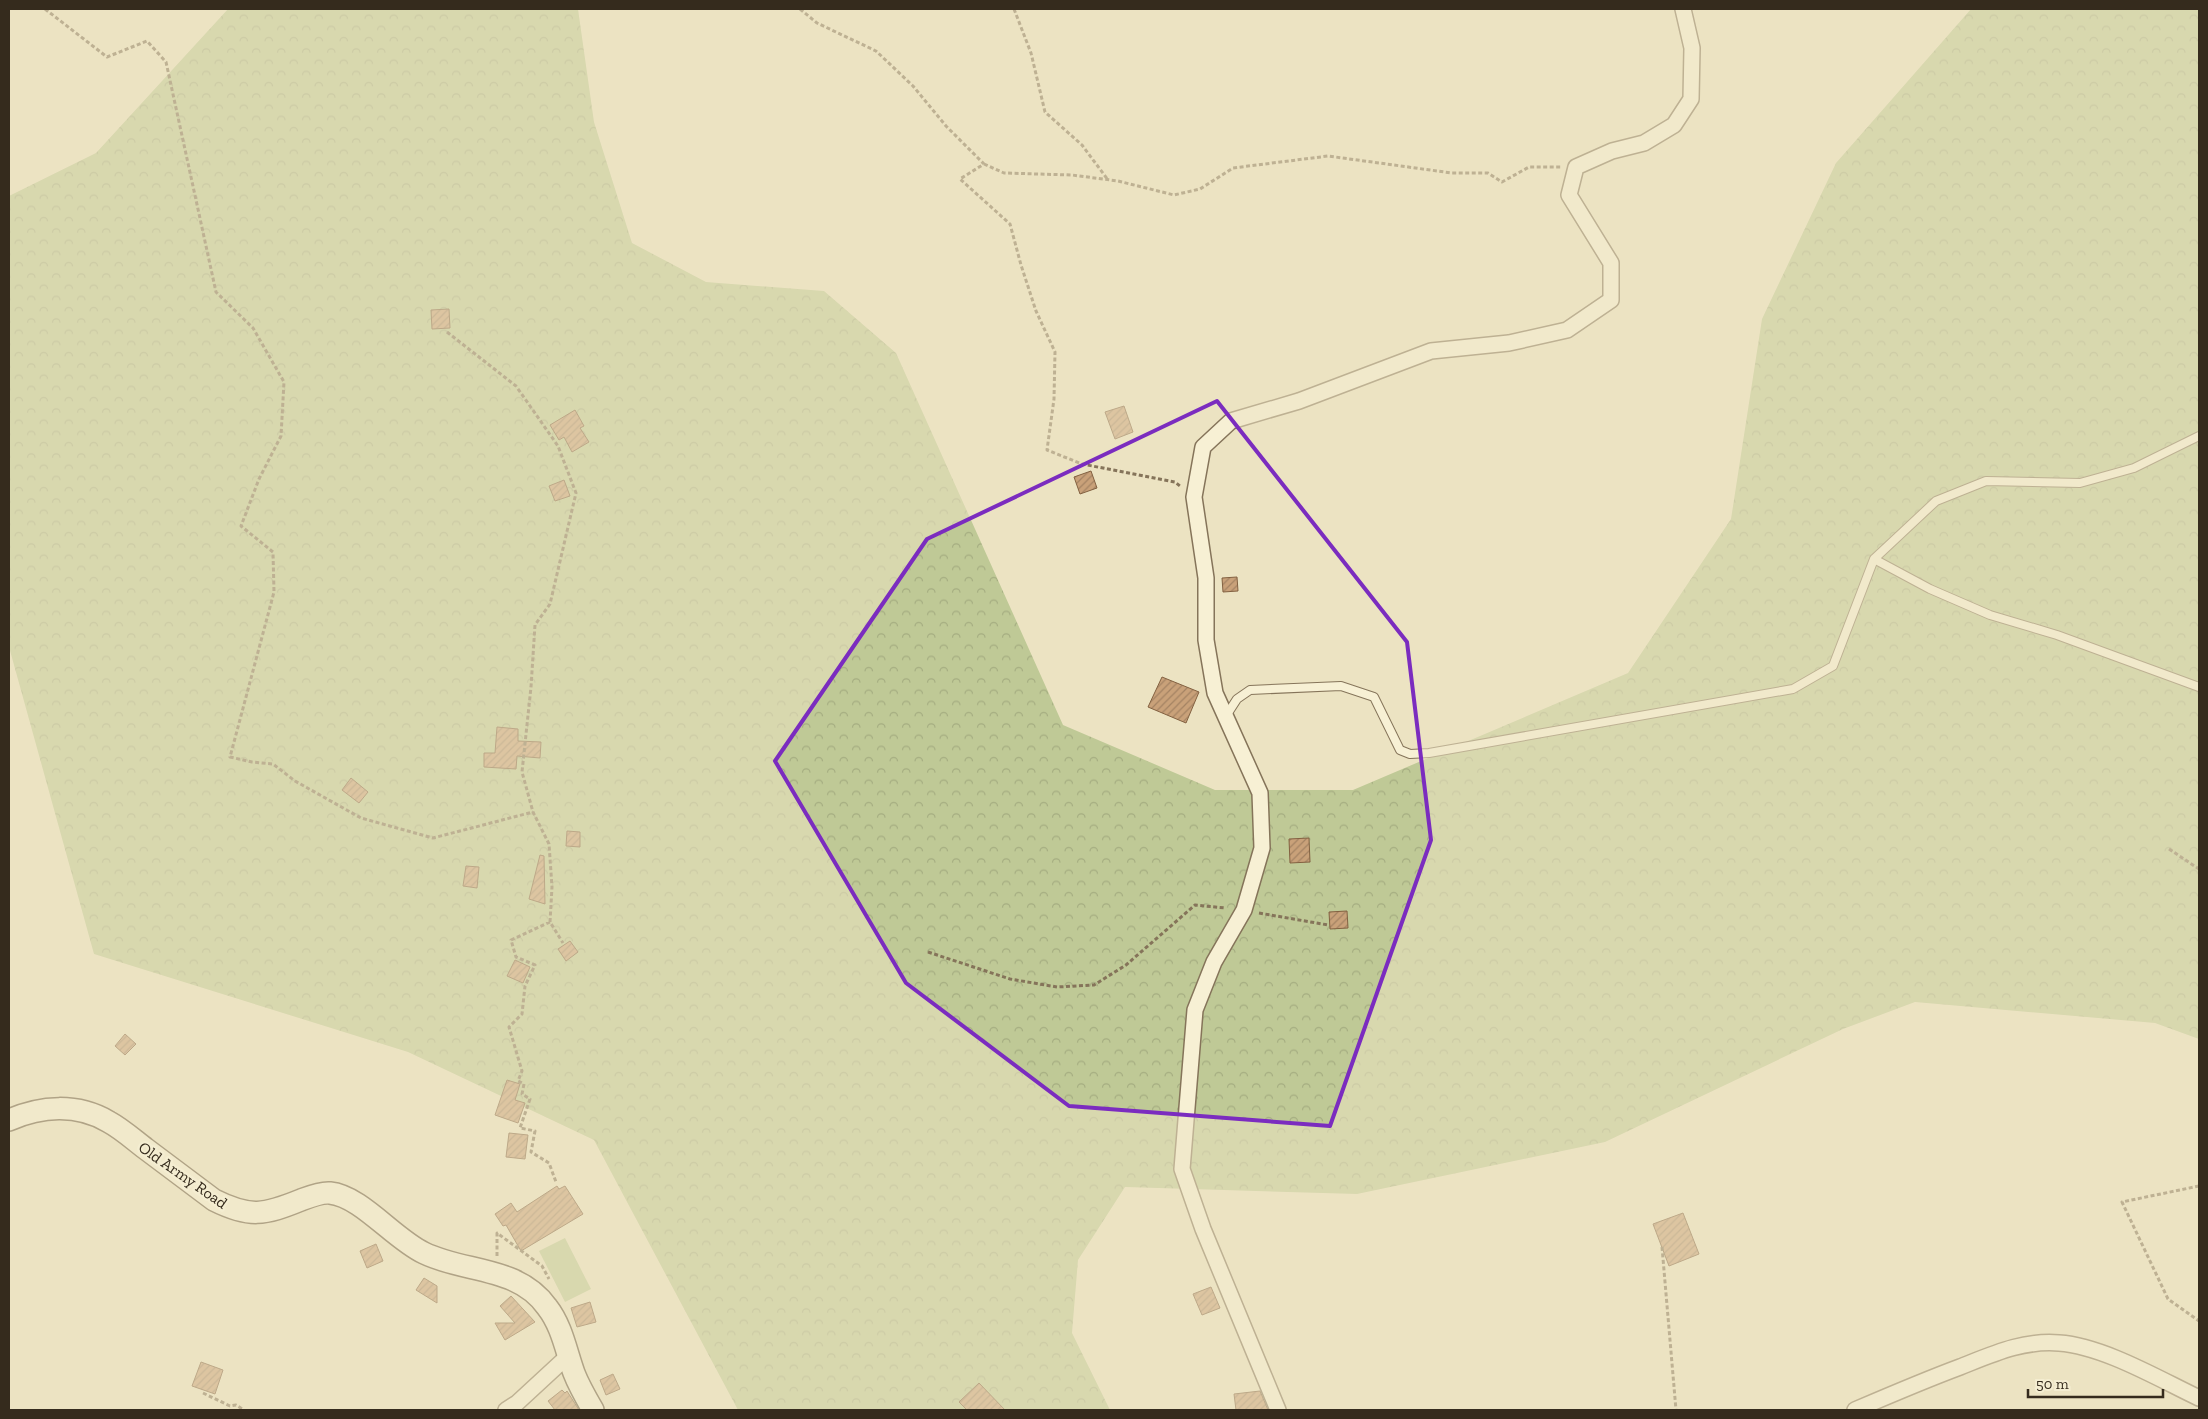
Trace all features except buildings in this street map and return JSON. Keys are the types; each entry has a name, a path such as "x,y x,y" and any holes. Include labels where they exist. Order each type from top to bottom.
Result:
{"street":[{"path":"1278,1410 1203,1229 1182,1169 1195,1010 1214,962 1244,910 1262,848 1260,794 1215,693 1206,640 1206,578 1194,497 1203,447 1231,421 1299,400 1431,351 1509,343 1567,330 1611,300 1610,263 1569,195 1576,167 1612,151 1644,143 1674,125 1691,99 1692,48 1683,9"},
{"name":"Old Army Road","path":"9,1120 48,1108 68,1108 109,1121 214,1200 234,1210 258,1214 326,1193 341,1194 357,1203 378,1221 424,1253 494,1272 516,1281 532,1291 547,1306 556,1322 582,1392 593,1410"},
{"path":"1856,1410 1937,1376 2030,1343 2060,1343 2087,1348 2199,1398"},
{"path":"506,1410 569,1355"}],"lane":[{"path":"1226,716 1237,699 1250,690 1341,686 1374,697 1400,750 1410,754 1430,753 1793,689 1833,666 1874,559 1936,501 1986,481 2080,483 2134,468 2199,436"},
{"path":"1874,559 1930,589 1990,615 2057,635 2199,687"}],"path":[{"path":"45,9 107,57 147,41 166,62 216,292 253,328 284,382 281,436 259,479 241,526 273,552 274,592 230,757 273,764 295,781 361,818 433,838 533,812"},
{"path":"800,9 817,23 876,51 913,86 946,126 984,164 1004,173 1072,174 1174,195 1200,188 1233,168 1328,156 1452,173 1488,173 1502,182 1529,167 1576,167"},
{"path":"1014,9 1031,53 1045,112 1082,145 1108,180"},
{"path":"984,164 960,179 1010,224 1036,311 1055,352 1054,399 1048,450 1082,464 1175,482 1194,497"},
{"path":"447,332 516,386 558,446 576,493 550,604 535,625 522,772 533,812 549,844 552,887 550,922 562,943"},
{"path":"2169,849 2199,869"},
{"path":"928,952 1010,979 1057,987 1094,985 1126,965 1195,905 1244,910 1328,925"},
{"path":"550,922 512,940 516,957 535,965 524,986 522,1014 509,1028 522,1071 518,1080 524,1084 522,1094 530,1099 520,1128 535,1131 532,1152 550,1163 556,1182"},
{"path":"2199,1186 2122,1202 2168,1299 2199,1321"},
{"path":"1662,1247 1676,1410"},
{"path":"203,1393 230,1406 236,1406 244,1410"}],"highlighted area":[{"path":"1217,401 1407,642 1431,840 1330,1126 1069,1106 906,983 775,761 927,539"}],"green space":[{"path":"228,9 578,9 594,122 632,243 706,282 824,291 896,353 1063,725 1215,790 1353,790 1628,673 1731,519 1762,319 1836,163 1971,9 2199,9 2199,1039 2155,1023 1915,1002 1843,1029 1605,1142 1357,1194 1125,1187 1078,1260 1072,1333 1110,1410 738,1410 594,1140 408,1052 94,954 9,647 9,196 96,153"},
{"path":"565,1238 591,1289 565,1302 539,1251"}]}
